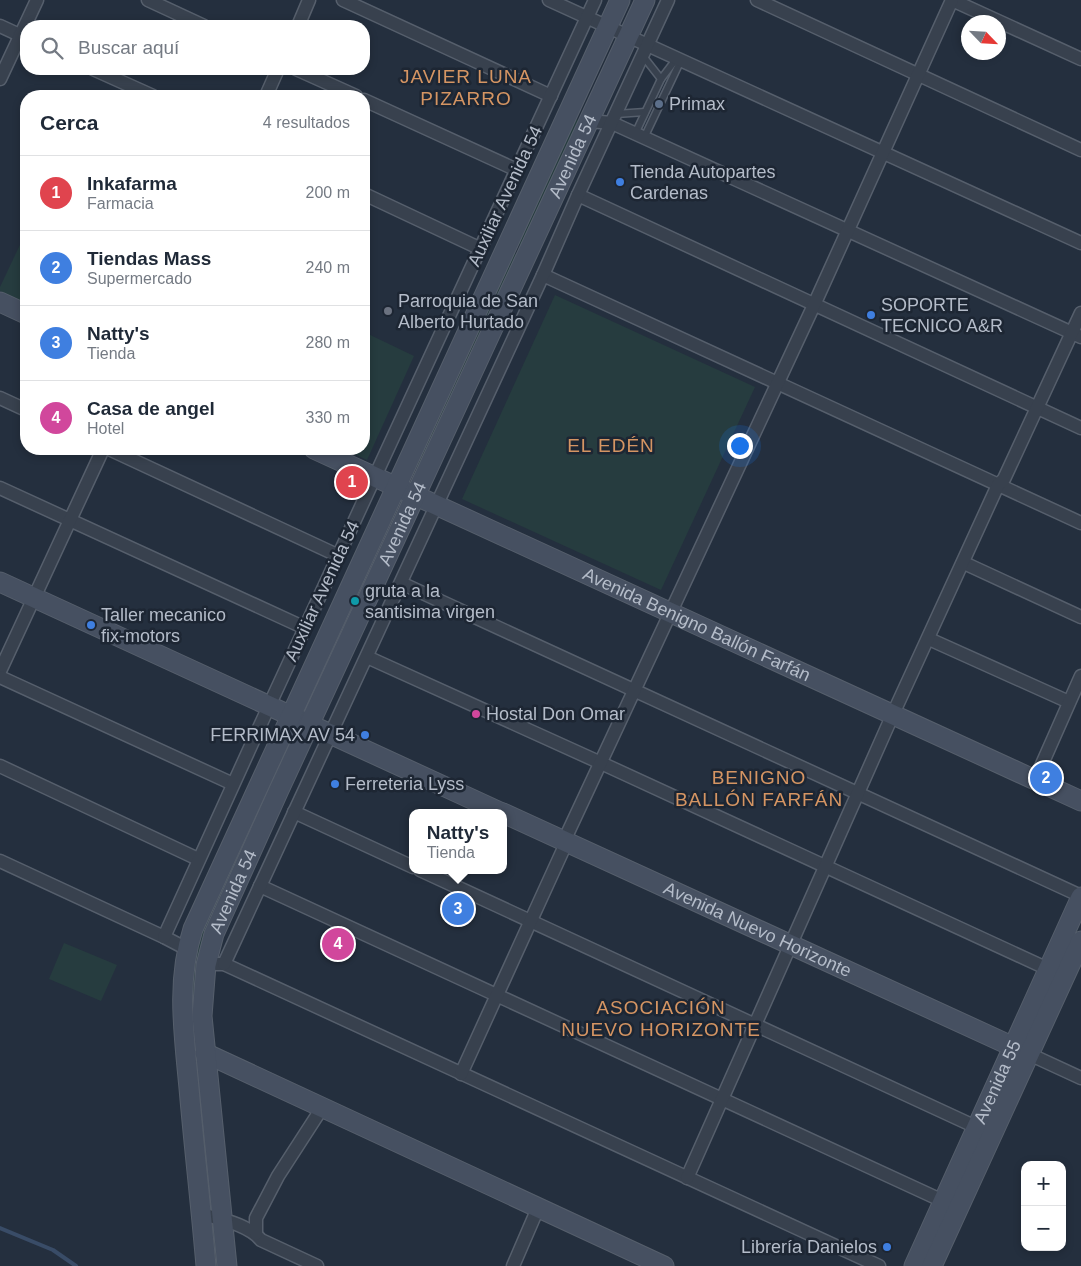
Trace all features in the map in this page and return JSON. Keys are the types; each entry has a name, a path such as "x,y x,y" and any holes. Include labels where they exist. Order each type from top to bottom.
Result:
{"street":[{"path":"29,20 37,0"},
{"path":"148,0 191,20"},
{"path":"301,20 309,0"},
{"path":"343,0 551,96"},
{"path":"549,0 628,37 645,50 679,59 1081,243"},
{"name":"Auxiliar Avenida 54","path":"164,937 198,859 595,0"},
{"name":"Avenida 54","path":"206,1266 183,1018 183,973 186,949 198,916 620,0"},
{"name":"Avenida 54","path":"227,1266 202,1016 215,964 220,920 414,496 645,0"},
{"path":"668,0 437,506 260,886 215,964 461,1074 879,1266"},
{"path":"757,0 1081,150"},
{"path":"461,1074 564,850 564,841 848,232 952,0 1081,59"},
{"path":"0,26 20,36"},
{"path":"0,79 20,42"},
{"path":"106,75 140,90"},
{"path":"269,90 275,75"},
{"path":"309,75 343,90"},
{"path":"370,103 517,170"},
{"path":"589,121 614,118 639,136 1076,335"},
{"path":"578,195 1081,428"},
{"path":"370,197 481,248"},
{"path":"543,275 1081,523"},
{"path":"0,302 20,311"},
{"path":"687,1178 893,714 964,563 998,485 1004,479 1037,408 1076,335 1081,313"},
{"path":"0,398 20,407"},
{"path":"0,671 100,455"},
{"path":"123,455 339,556"},
{"name":"Avenida Benigno Ballón Farfán","path":"327,455 1081,801"},
{"path":"0,488 305,628"},
{"path":"964,563 1081,617"},
{"path":"0,582 269,706"},
{"path":"401,583 1081,896"},
{"path":"929,639 1069,702"},
{"path":"367,657 601,762 1048,969"},
{"path":"1036,780 1081,676"},
{"path":"0,677 233,784"},
{"name":"Avenida Nuevo Horizonte","path":"269,706 494,809"},
{"path":"0,766 198,859"},
{"path":"294,812 409,865"},
{"name":"Avenida Nuevo Horizonte","path":"507,815 1021,1051"},
{"path":"0,861 186,949"},
{"path":"429,874 976,1127"},
{"path":"260,886 943,1201"},
{"name":"Avenida 55","path":"932,1266 1021,1051 1048,969 1081,896"},
{"name":"Avenida 55","path":"914,1266 976,1127 1021,1051 1081,941"},
{"path":"1021,1051 1081,1078"},
{"path":"205,1053 664,1266"},
{"path":"256,1234 256,1218 278,1176 322,1108"},
{"path":"513,1266 538,1208"},
{"path":"200,1214 222,1218 256,1234 261,1240 317,1266"}],"lane":[{"path":"645,50 661,79"},
{"path":"639,136 645,112 661,79 679,59"},
{"path":"639,136 679,59"},
{"path":"614,118 645,112"}],"green space":[{"path":"574,118 582,122 524,247 516,243"},
{"path":"20,245 20,300 0,291 0,287"},
{"path":"512,252 521,256 420,469 413,465"},
{"path":"555,295 755,387 661,590 462,499"},
{"path":"370,335 414,356 370,453"},
{"path":"357,455 369,455 367,460"},
{"path":"265,788 272,791 210,929 211,1176 204,1176 188,1014 196,942"},
{"path":"64,943 117,965 101,1001 49,979"}],"waterway":[{"path":"0,1228 53,1250 76,1266"}],"place":[{"name":"Primax","path":"659,104"},
{"name":"Tienda Autopartes Cardenas","path":"620,182"},
{"name":"Parroquia de San Alberto Hurtado","path":"388,311"},
{"name":"SOPORTE TECNICO A&R","path":"871,315"},
{"name":"Inkafarma","path":"352,482"},
{"name":"gruta a la santisima virgen","path":"355,601"},
{"name":"Taller mecanico fix-motors","path":"91,625"},
{"name":"Hostal Don Omar","path":"476,714"},
{"name":"FERRIMAX AV 54","path":"365,735"},
{"name":"Tiendas Mass","path":"1046,778"},
{"name":"Ferreteria Lyss","path":"335,784"},
{"name":"Natty's","path":"458,909"},
{"name":"Casa de angel","path":"338,944"},
{"name":"Librería Danielos","path":"887,1247"}],"district":[{"name":"JAVIER LUNA PIZARRO","path":"466,87"},
{"name":"EL EDÉN","path":"611,445"},
{"name":"BENIGNO BALLÓN FARFÁN","path":"759,788"},
{"name":"ASOCIACIÓN NUEVO HORIZONTE","path":"661,1018"}]}
